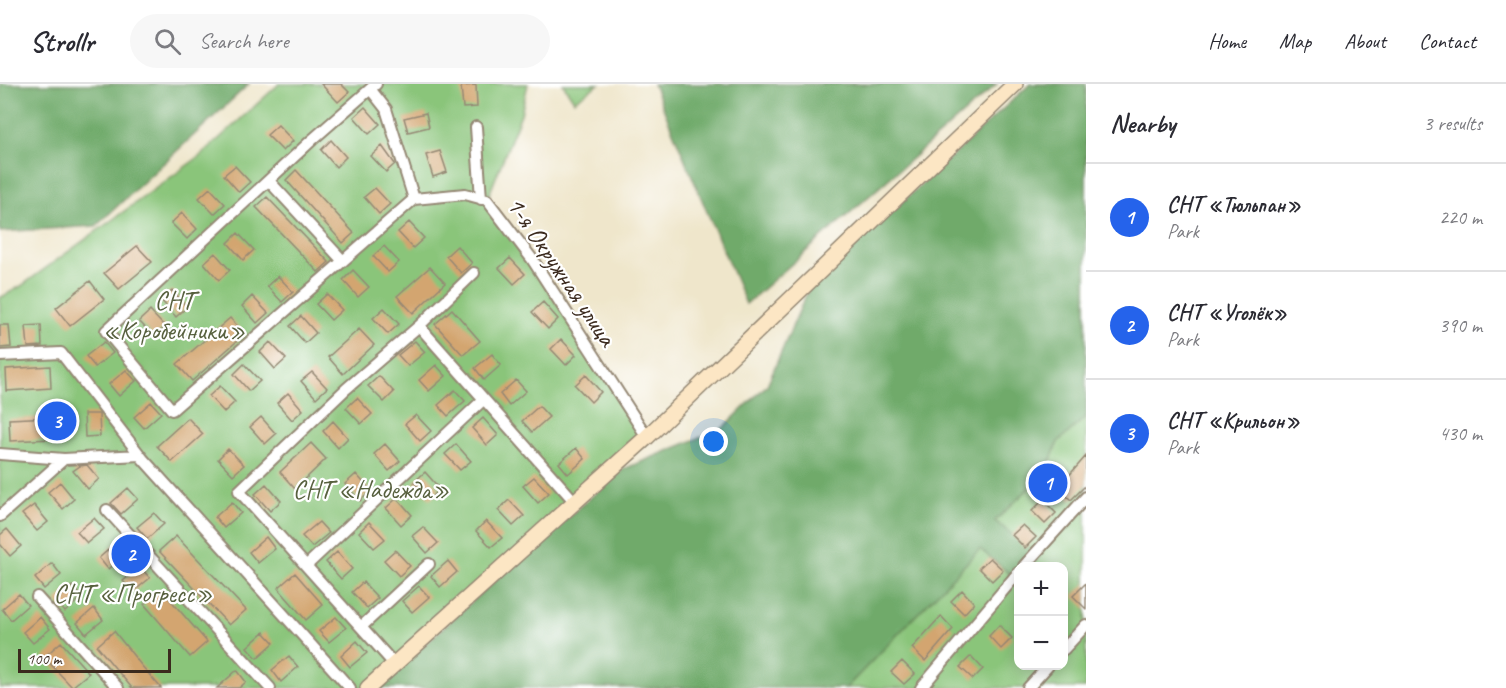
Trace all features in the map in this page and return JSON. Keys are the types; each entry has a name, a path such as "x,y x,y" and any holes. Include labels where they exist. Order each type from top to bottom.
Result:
{"street":[{"path":"368,688 647,437 1015,84"},
{"path":"374,87 386,109 414,199 172,410 106,331 374,87"},
{"path":"476,127 481,199"},
{"path":"269,181 343,261"},
{"name":"1-я Окружная улица","path":"414,199 465,194 487,200 532,260 647,437"},
{"path":"395,665 239,491 346,388 419,326 474,273"},
{"path":"419,326 575,502"},
{"path":"0,356 61,353 140,455 350,688"},
{"path":"307,565 483,400"},
{"path":"0,454 64,459 140,455"},
{"path":"0,516 64,459"},
{"path":"1028,562 1086,497"},
{"path":"106,510 270,688"},
{"path":"361,627 429,564"},
{"path":"921,688 1014,578"},
{"path":"37,597 118,688"},
{"path":"1068,645 1086,625"},
{"path":"1028,688 1044,670"}],"green space":[{"path":"0,84 249,84 96,226 0,232"},
{"path":"279,84 528,84 521,114 487,200 647,437 368,688 0,688 0,298 21,286 200,156"},
{"path":"563,84 599,84 574,101"},
{"path":"653,84 997,84 746,304"},
{"path":"1030,84 1086,84 1086,417 1058,442 1046,472 995,521 1040,556 1034,562 1014,562 1014,577 980,549 846,688 377,688 511,566 624,469 723,428 767,385 809,288"},
{"path":"1086,400 1086,688 820,688"}],"building":[{"path":"321,84 341,84 349,92 338,102"},
{"path":"476,85 477,107 463,108 461,86"},
{"path":"365,107 380,124 369,134 354,117"},
{"path":"426,113 429,127 408,132 404,118"},
{"path":"278,125 293,141 283,151 267,135"},
{"path":"331,140 346,157 336,167 321,150"},
{"path":"382,146 395,164 386,172 371,156"},
{"path":"440,151 447,172 433,177 426,155"},
{"path":"235,166 250,182 239,192 224,175"},
{"path":"296,170 354,233 343,243 286,180"},
{"path":"210,188 225,204 214,214 199,198"},
{"path":"375,188 390,204 379,214 364,197"},
{"path":"267,197 329,262 318,272 256,207"},
{"path":"182,213 197,229 187,239 171,223"},
{"path":"409,222 424,238 413,248 398,232"},
{"path":"238,233 254,250 243,260 228,243"},
{"path":"137,246 152,262 119,289 104,273"},
{"path":"384,246 399,262 388,272 373,256"},
{"path":"457,246 472,263 461,273 446,256"},
{"path":"215,253 230,270 219,280 204,263"},
{"path":"510,258 525,274 514,284 499,268"},
{"path":"430,267 445,283 413,313 397,296"},
{"path":"353,270 369,287 358,297 343,280"},
{"path":"278,276 293,292 282,302 267,286"},
{"path":"90,281 104,299 70,326 56,308"},
{"path":"172,290 187,307 176,317 161,300"},
{"path":"327,294 342,310 331,320 316,304"},
{"path":"252,296 268,313 257,323 242,306"},
{"path":"543,302 558,319 548,329 532,312"},
{"path":"384,308 399,324 388,334 373,318"},
{"path":"452,309 480,341 463,355 435,324"},
{"path":"150,311 165,327 154,337 139,321"},
{"path":"301,316 316,333 305,343 290,326"},
{"path":"230,318 245,334 192,381 177,364"},
{"path":"0,325 9,325 11,347 0,348"},
{"path":"41,325 42,346 28,347 26,326"},
{"path":"359,329 374,345 343,374 328,357"},
{"path":"561,339 576,355 566,365 551,349"},
{"path":"415,341 425,352 408,366 398,355"},
{"path":"104,342 113,353 95,367 86,356"},
{"path":"270,342 286,359 275,369 260,352"},
{"path":"492,354 501,365 484,380 475,368"},
{"path":"244,364 260,381 249,391 234,374"},
{"path":"436,365 446,376 429,391 419,380"},
{"path":"50,366 51,388 7,391 6,369"},
{"path":"126,370 136,381 119,396 109,384"},
{"path":"312,372 327,388 316,398 301,381"},
{"path":"586,375 601,392 591,402 575,385"},
{"path":"379,376 394,392 384,402 368,386"},
{"path":"516,380 526,391 509,406 500,394"},
{"path":"220,386 235,402 224,412 209,396"},
{"path":"455,390 465,401 448,416 438,405"},
{"path":"288,393 303,410 292,420 277,403"},
{"path":"357,398 372,414 361,424 346,408"},
{"path":"151,402 161,413 144,428 134,417"},
{"path":"539,406 549,417 532,432 522,421"},
{"path":"84,414 99,414 100,436 85,437"},
{"path":"416,415 431,431 420,441 405,424"},
{"path":"51,417 53,439 10,441 9,419"},
{"path":"261,417 276,434 265,444 250,427"},
{"path":"188,418 203,434 172,462 157,446"},
{"path":"483,418 498,435 487,445 472,428"},
{"path":"333,421 348,438 338,448 323,431"},
{"path":"311,443 326,459 295,489 280,472"},
{"path":"385,444 400,461 389,471 374,454"},
{"path":"456,444 471,461 460,470 445,454"},
{"path":"576,448 585,459 568,474 559,463"},
{"path":"228,449 244,465 233,475 218,459"},
{"path":"1086,456 1086,485 1071,500 1058,488"},
{"path":"87,465 99,479 88,489 73,471 80,466"},
{"path":"425,472 440,489 430,499 414,482"},
{"path":"356,474 371,491 360,501 345,484"},
{"path":"534,477 549,493 538,503 523,486"},
{"path":"60,482 74,499 63,509 48,492"},
{"path":"266,484 281,501 270,511 255,494"},
{"path":"128,488 138,499 121,514 111,503"},
{"path":"397,498 412,515 401,525 386,508"},
{"path":"509,500 524,516 513,526 498,510"},
{"path":"1043,500 1056,513 1045,524 1032,511"},
{"path":"232,502 241,513 224,528 215,517"},
{"path":"34,505 48,522 37,531 22,514"},
{"path":"154,513 164,524 147,539 137,527"},
{"path":"94,518 104,529 87,543 77,532"},
{"path":"486,521 502,538 491,547 476,531"},
{"path":"319,522 329,533 312,547 302,536"},
{"path":"369,522 385,539 374,548 359,532"},
{"path":"1023,525 1036,537 1025,548 1012,535"},
{"path":"423,527 438,543 427,553 412,536"},
{"path":"7,529 21,546 10,556 0,544 0,535"},
{"path":"176,536 246,610 229,625 159,551"},
{"path":"266,537 275,549 258,563 249,552"},
{"path":"116,543 125,554 108,569 99,558"},
{"path":"395,550 410,566 399,576 384,560"},
{"path":"337,552 352,569 341,579 326,562"},
{"path":"990,558 1003,570 992,581 979,568"},
{"path":"448,561 457,572 440,587 431,576"},
{"path":"52,563 61,575 44,589 35,578"},
{"path":"140,567 150,578 133,592 123,581"},
{"path":"295,573 323,605 306,620 278,588"},
{"path":"363,582 378,598 367,608 352,592"},
{"path":"1086,583 1086,609 1073,596"},
{"path":"72,586 82,597 65,612 56,601"},
{"path":"419,586 429,597 412,612 402,601"},
{"path":"161,589 207,642 190,657 144,604"},
{"path":"962,590 974,603 964,614 951,601"},
{"path":"19,594 28,605 11,620 2,609"},
{"path":"94,608 103,620 86,634 77,623"},
{"path":"941,616 953,629 925,661 912,648"},
{"path":"40,617 50,629 33,643 23,632"},
{"path":"336,617 346,628 329,642 319,631"},
{"path":"999,625 1012,638 1001,649 989,636"},
{"path":"114,631 161,688 132,688 115,668 97,646"},
{"path":"264,632 274,643 257,658 247,647"},
{"path":"357,641 367,653 350,667 341,656"},
{"path":"61,642 89,673 72,687 44,657"},
{"path":"289,656 298,667 281,682 272,670"},
{"path":"971,656 983,669 973,679 960,667"},
{"path":"902,661 915,674 904,684 891,672"},
{"path":"237,670 246,682 239,688 217,688"}],"place":[{"name":"СНТ «Крильон»","path":"57,421"},
{"name":"СНТ «Тюльпан»","path":"1048,483"},
{"name":"СНТ «Уголёк»","path":"131,554"}],"park label":[{"name":"СНТ «Коробейники»","path":"174,315"},
{"name":"СНТ «Надежда»","path":"371,489"},
{"name":"СНТ «Прогресс»","path":"133,593"}]}
